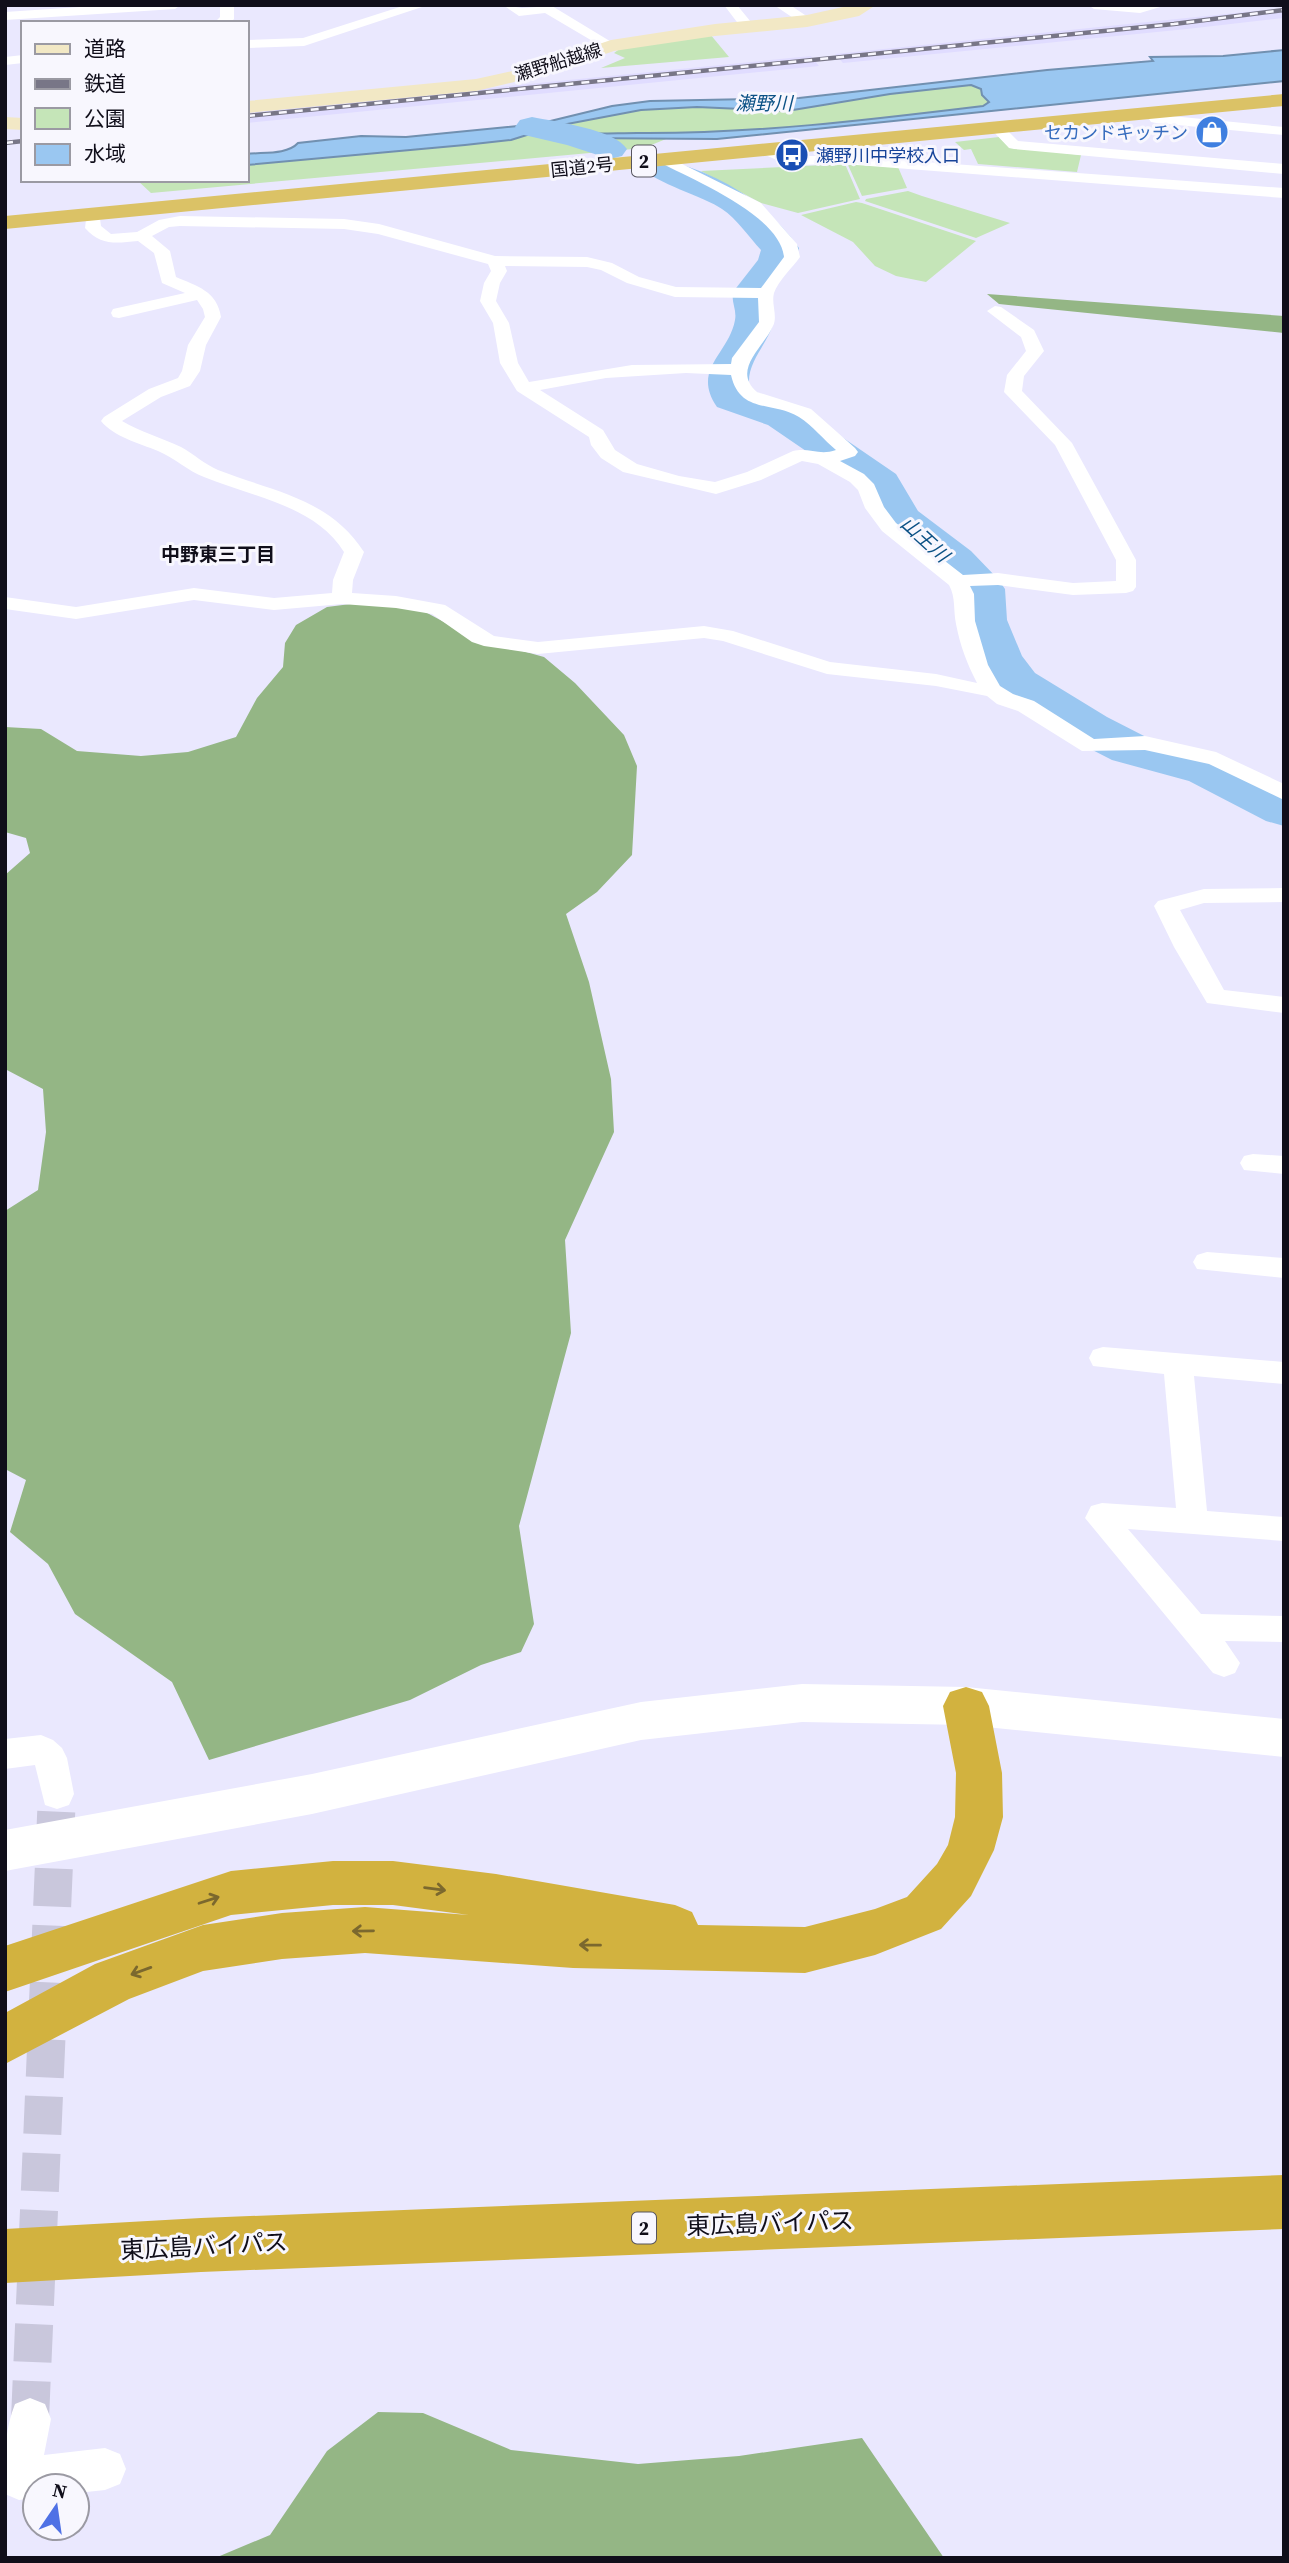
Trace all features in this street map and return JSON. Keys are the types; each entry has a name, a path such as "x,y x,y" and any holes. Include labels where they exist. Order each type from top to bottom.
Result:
{"highway":[{"name":"国道2号","path":"5,223 998,129 1152,134 1284,100"},
{"path":"5,2040 113,1981 203,1948 282,1936 365,1930 573,1945 805,1950 875,1932 924,1913 954,1880 970,1850 979,1817 979,1773 966,1706"},
{"path":"5,1969 231,1893 333,1883 393,1883 496,1896 805,1950"},
{"name":"東広島バイパス","path":"5,2256 201,2245 1284,2202"}],"main road":[{"name":"瀬野船越線","path":"248,107 476,85 537,71 611,46 807,21 853,12 867,5"}],"street":[{"path":"5,16 175,5"},
{"path":"224,21 227,19 227,5"},
{"path":"248,44 304,42 422,5"},
{"path":"509,5 519,12 547,9 611,46"},
{"path":"730,5 748,27"},
{"path":"780,5 807,21"},
{"path":"1094,5 1140,9 1161,5"},
{"path":"998,129 1014,145 1152,134 1284,131"},
{"path":"1152,134 1284,169"},
{"path":"1143,185 1152,134"},
{"path":"766,150 788,161 844,160 1143,185 1284,193"},
{"path":"664,159 756,206 791,247 793,257 765,293 767,322 733,369"},
{"path":"93,214 93,228 108,239 141,236 165,223 180,221 344,224 379,229 494,261 587,262 606,266 633,280 666,291 765,293"},
{"path":"141,236 162,251 168,280 202,294 210,303 213,317 197,345 191,371 184,382 155,393 110,421 131,436 175,451 207,472 325,518 348,539 354,552 343,580 342,598"},
{"path":"494,261 499,271 492,283 488,301 501,323 509,363 526,388 597,433 600,445 619,461 647,474 716,488 800,455 825,460 857,478 867,488 889,527 959,582 964,594 965,621 978,665 992,690 1005,699 1026,706 1090,746 1144,743 1216,758 1284,793"},
{"path":"119,313 202,294"},
{"path":"959,582 985,577 1068,588 1126,587 1126,560 1063,443 1013,392 1013,378 1035,351 1033,341 995,311"},
{"path":"526,388 570,378 634,369 733,369"},
{"path":"733,369 746,393 805,413 847,453 825,460"},
{"path":"5,603 76,613 194,594 274,604 342,598 417,604 438,609 479,638 491,642 538,648 705,632 726,635 827,668 936,680 974,689 992,690"},
{"path":"1284,895 1204,896 1166,906 1216,997 1284,1005"},
{"path":"1253,1163 1284,1165"},
{"path":"1207,1262 1284,1268"},
{"path":"1103,1358 1284,1373"},
{"path":"1178,1365 1193,1523"},
{"path":"1224,1663 1100,1518 1102,1515 1284,1530"},
{"path":"1193,1627 1284,1629"},
{"path":"5,1851 312,1794 640,1721 802,1703 966,1706 1284,1738"},
{"path":"5,1754 41,1750 50,1758 57,1794"},
{"path":"30,2419 19,2479 105,2469"}],"shaded area":[{"path":"1284,8 1284,18 1187,29 843,63 835,54"},
{"path":"811,56 819,66 248,123 248,112"}],"green space":[{"path":"710,34 729,57 601,68 625,58 614,53 621,48"},
{"path":"971,85 981,89 989,102 983,106 898,116 727,131 592,133 544,128 641,110 697,107 787,111 891,94"},
{"path":"530,134 666,139 644,148 151,193 139,182 248,182 248,165 511,140"},
{"path":"999,137 1009,147 1081,155 1077,172 978,164 971,149 964,150 955,142"},
{"path":"845,164 860,199 798,213 761,203 701,171"},
{"path":"848,165 898,167 907,188 862,196"},
{"path":"908,191 1010,223 976,238 865,201"},
{"path":"856,202 976,241 926,282 896,276 875,266 853,242 801,215"},
{"path":"987,294 1284,316 1284,333 999,304"},
{"path":"382,600 416,607 472,637 544,657 575,683 624,735 637,766 632,855 597,892 566,914 589,982 611,1079 614,1132 565,1240 571,1333 519,1526 534,1624 521,1652 481,1665 410,1700 209,1760 172,1682 75,1614 48,1564 10,1532 26,1480 5,1469 5,1211 38,1190 46,1132 43,1089 5,1069 5,875 30,853 26,838 5,832 5,727 41,729 77,751 141,756 188,752 236,737 257,698 283,667 285,643 296,625 327,607"},
{"path":"378,2412 423,2413 511,2450 638,2464 739,2456 862,2438 944,2558 215,2558 270,2535 327,2451"}],"water":[{"name":"瀬野川","path":"1284,50 1284,81 717,139 572,138 530,134 511,140 248,165 248,154 288,150 298,143 361,136 406,137 538,124 612,106 650,101 799,98 1153,61 1150,57 1223,56","holes":["971,85 981,89 982,95 989,102 983,106 810,125 680,133 579,133 546,128 641,110 697,107 787,111 890,94"]}],"waterway":[{"name":"山王川","path":"532,127 577,137 610,149"},
{"name":"山王川","path":"661,169 690,179 736,202 780,248 773,266 752,292 755,318 728,377 732,398 783,416 881,483 900,519 955,561 982,589 984,620 999,659 1018,683 1089,728 1130,749 1207,770 1284,810"}],"tunnel":[{"path":"30,2419 57,1794"}],"railway":[{"path":"248,116 1174,24 1284,10"},
{"path":"5,143 21,141"}],"place":[{"name":"セカンドキッチン","path":"1212,132"},
{"name":"瀬野川中学校入口","path":"792,155"}],"district":[{"name":"中野東三丁目","path":"218,554"}]}
